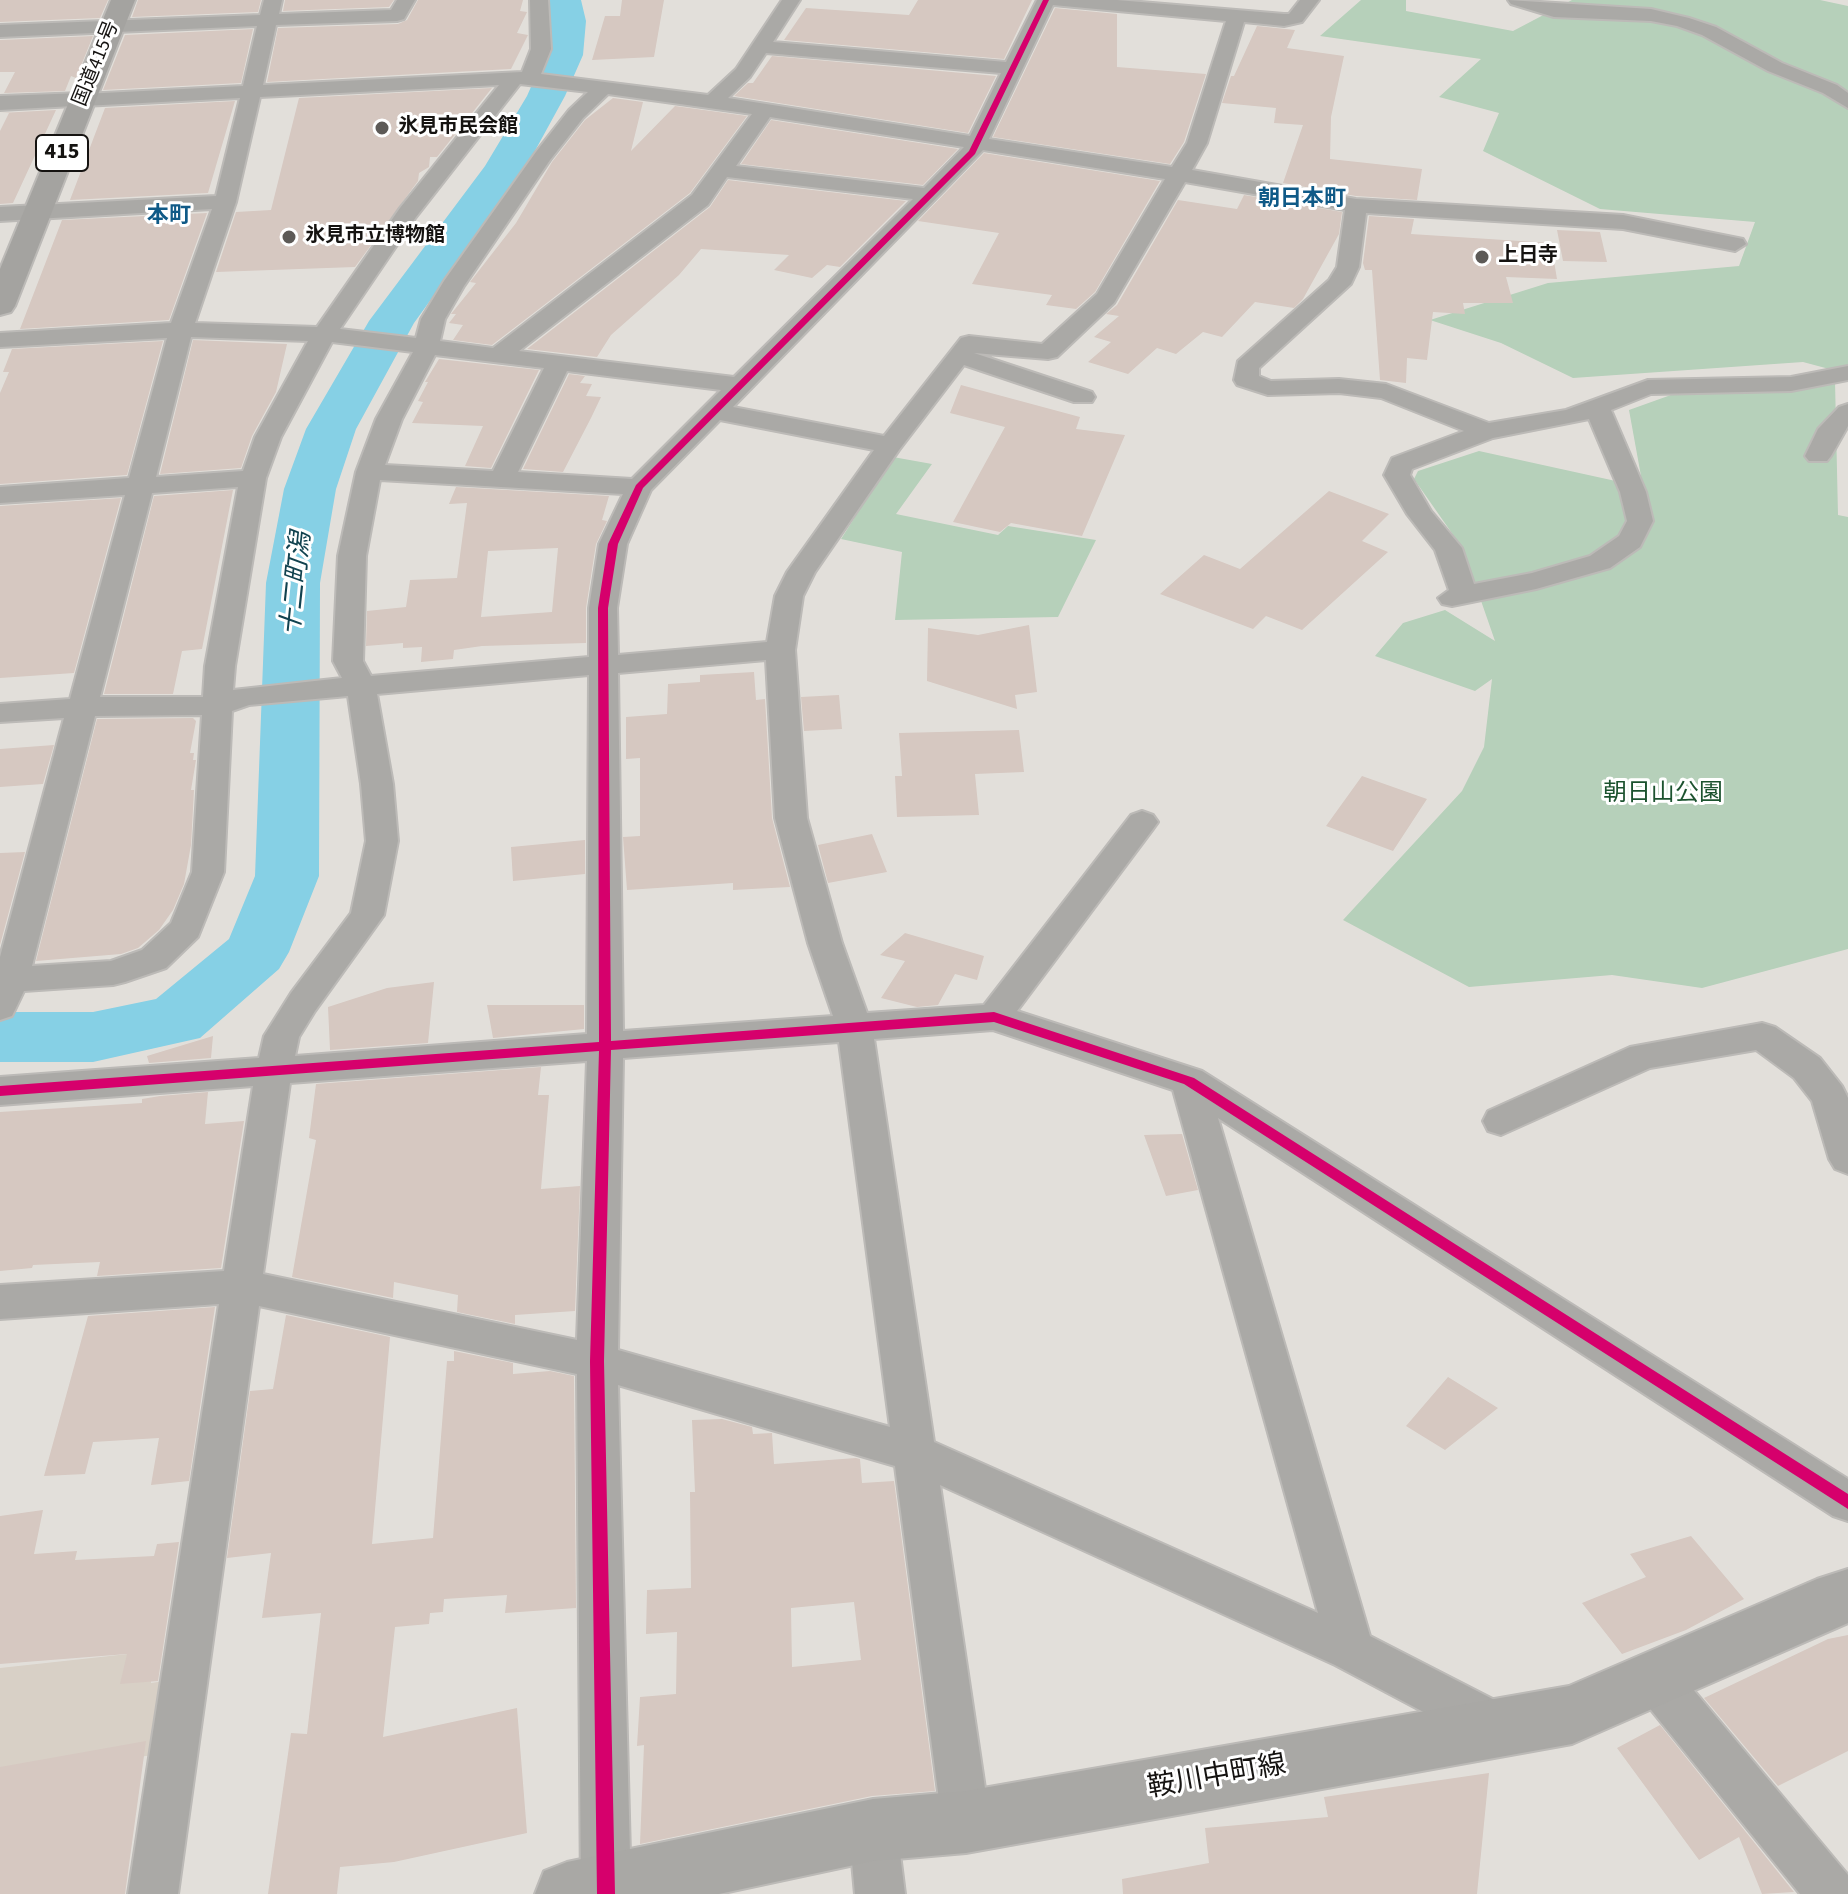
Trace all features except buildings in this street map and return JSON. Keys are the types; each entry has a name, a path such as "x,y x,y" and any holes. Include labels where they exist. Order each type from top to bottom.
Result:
{"highway":[{"name":"国道415号","path":"0,306 118,12"}],"main road":[{"name":"鞍川中町線","path":"593,1891 873,1830 966,1822 1572,1715 1837,1598 1848,1596"}],"street":[{"path":"273,0 225,202 181,330 143,487 4,989 113,973 154,959 186,929 208,872 231,701 220,666 253,478 268,437 408,213 522,78 541,49 539,0"},
{"path":"713,102 743,73 791,0"},
{"path":"593,1891 597,1361 605,1047 606,663 603,608 613,544 639,487 979,144 1046,0"},
{"path":"1053,0 1284,20 1295,18 1310,0"},
{"path":"1517,0 1554,11 1651,15 1682,22 1722,38 1775,67 1830,89 1848,102"},
{"path":"0,31 118,12 268,20 399,15"},
{"path":"966,1822 855,1028 825,943 791,818 780,650 789,596 801,572 890,445 969,343 1048,352 1106,298 1197,143 1237,15"},
{"path":"760,47 1013,68"},
{"path":"0,103 522,78 713,102 1177,174 1356,206 1623,222 1735,244"},
{"path":"153,1894 273,1073 282,1036 367,915 382,841 377,784 349,688 348,661 352,556 369,472 433,319 488,233 600,86"},
{"path":"500,354 700,200 765,110"},
{"path":"720,170 929,195"},
{"path":"0,214 225,202"},
{"path":"1356,206 1348,267 1339,284 1247,366 1246,380 1268,388 1339,386 1386,391 1487,431"},
{"path":"0,340 181,330 333,335 737,385"},
{"path":"958,355 1083,397"},
{"path":"502,479 559,362"},
{"path":"1597,407 1633,492 1640,521 1630,541 1600,562 1536,581 1458,596 1448,548 1420,514 1397,475 1401,464 1487,431 1572,417 1597,407 1648,387 1791,384 1848,373"},
{"path":"715,411 890,445"},
{"path":"1818,456 1831,429 1848,412"},
{"path":"369,472 639,487"},
{"path":"0,495 253,478"},
{"path":"0,713 231,701 606,663 780,650"},
{"path":"994,1017 1142,822"},
{"path":"0,1091 994,1017 1189,1081 1848,1502"},
{"path":"1501,1121 1643,1056 1762,1036 1807,1068 1829,1096 1848,1159"},
{"path":"1189,1081 1351,1650"},
{"path":"0,1302 242,1286 597,1361 914,1453 1351,1650 1501,1728"},
{"path":"1655,1679 1832,1894"},
{"path":"873,1830 880,1894"}],"shaded area":[{"path":"128,1654 151,1679 151,1683 178,1679 169,1753 0,1775 0,1668"}],"green space":[{"path":"1361,0 1406,0 1406,11 1513,31 1572,0 1820,0 1848,6 1848,374 1803,362 1573,378 1501,343 1430,320 1548,283 1739,266 1755,222 1600,209 1483,151 1499,113 1439,97 1481,59 1320,36"},
{"name":"朝日山公園","path":"1835,381 1838,515 1848,517 1848,949 1702,988 1612,975 1469,987 1343,920 1462,791 1484,747 1492,679 1475,691 1375,656 1403,623 1445,610 1495,641 1463,549 1414,479 1418,471 1479,451 1643,487 1629,410 1682,391"},
{"path":"893,457 932,464 896,514 998,535 1008,526 1096,540 1058,617 895,620 902,552 841,539"}],"waterway":[{"name":"十二町潟","path":"0,1037 93,1037 176,1020 256,952 287,876 293,583 310,489 331,429 392,321 504,169 546,96 564,55 568,21 563,0"}],"cycle path":[{"path":"606,1894 597,1361 605,1047 603,608 613,544 639,487 972,152 1046,0"},
{"path":"0,1091 994,1017 1189,1081 1848,1502"}],"place":[{"name":"氷見市民会館","path":"382,128"},
{"name":"氷見市立博物館","path":"289,237"},
{"name":"上日寺","path":"1482,257"}],"district":[{"name":"朝日本町","path":"1302,200"},
{"name":"本町","path":"169,217"}]}
